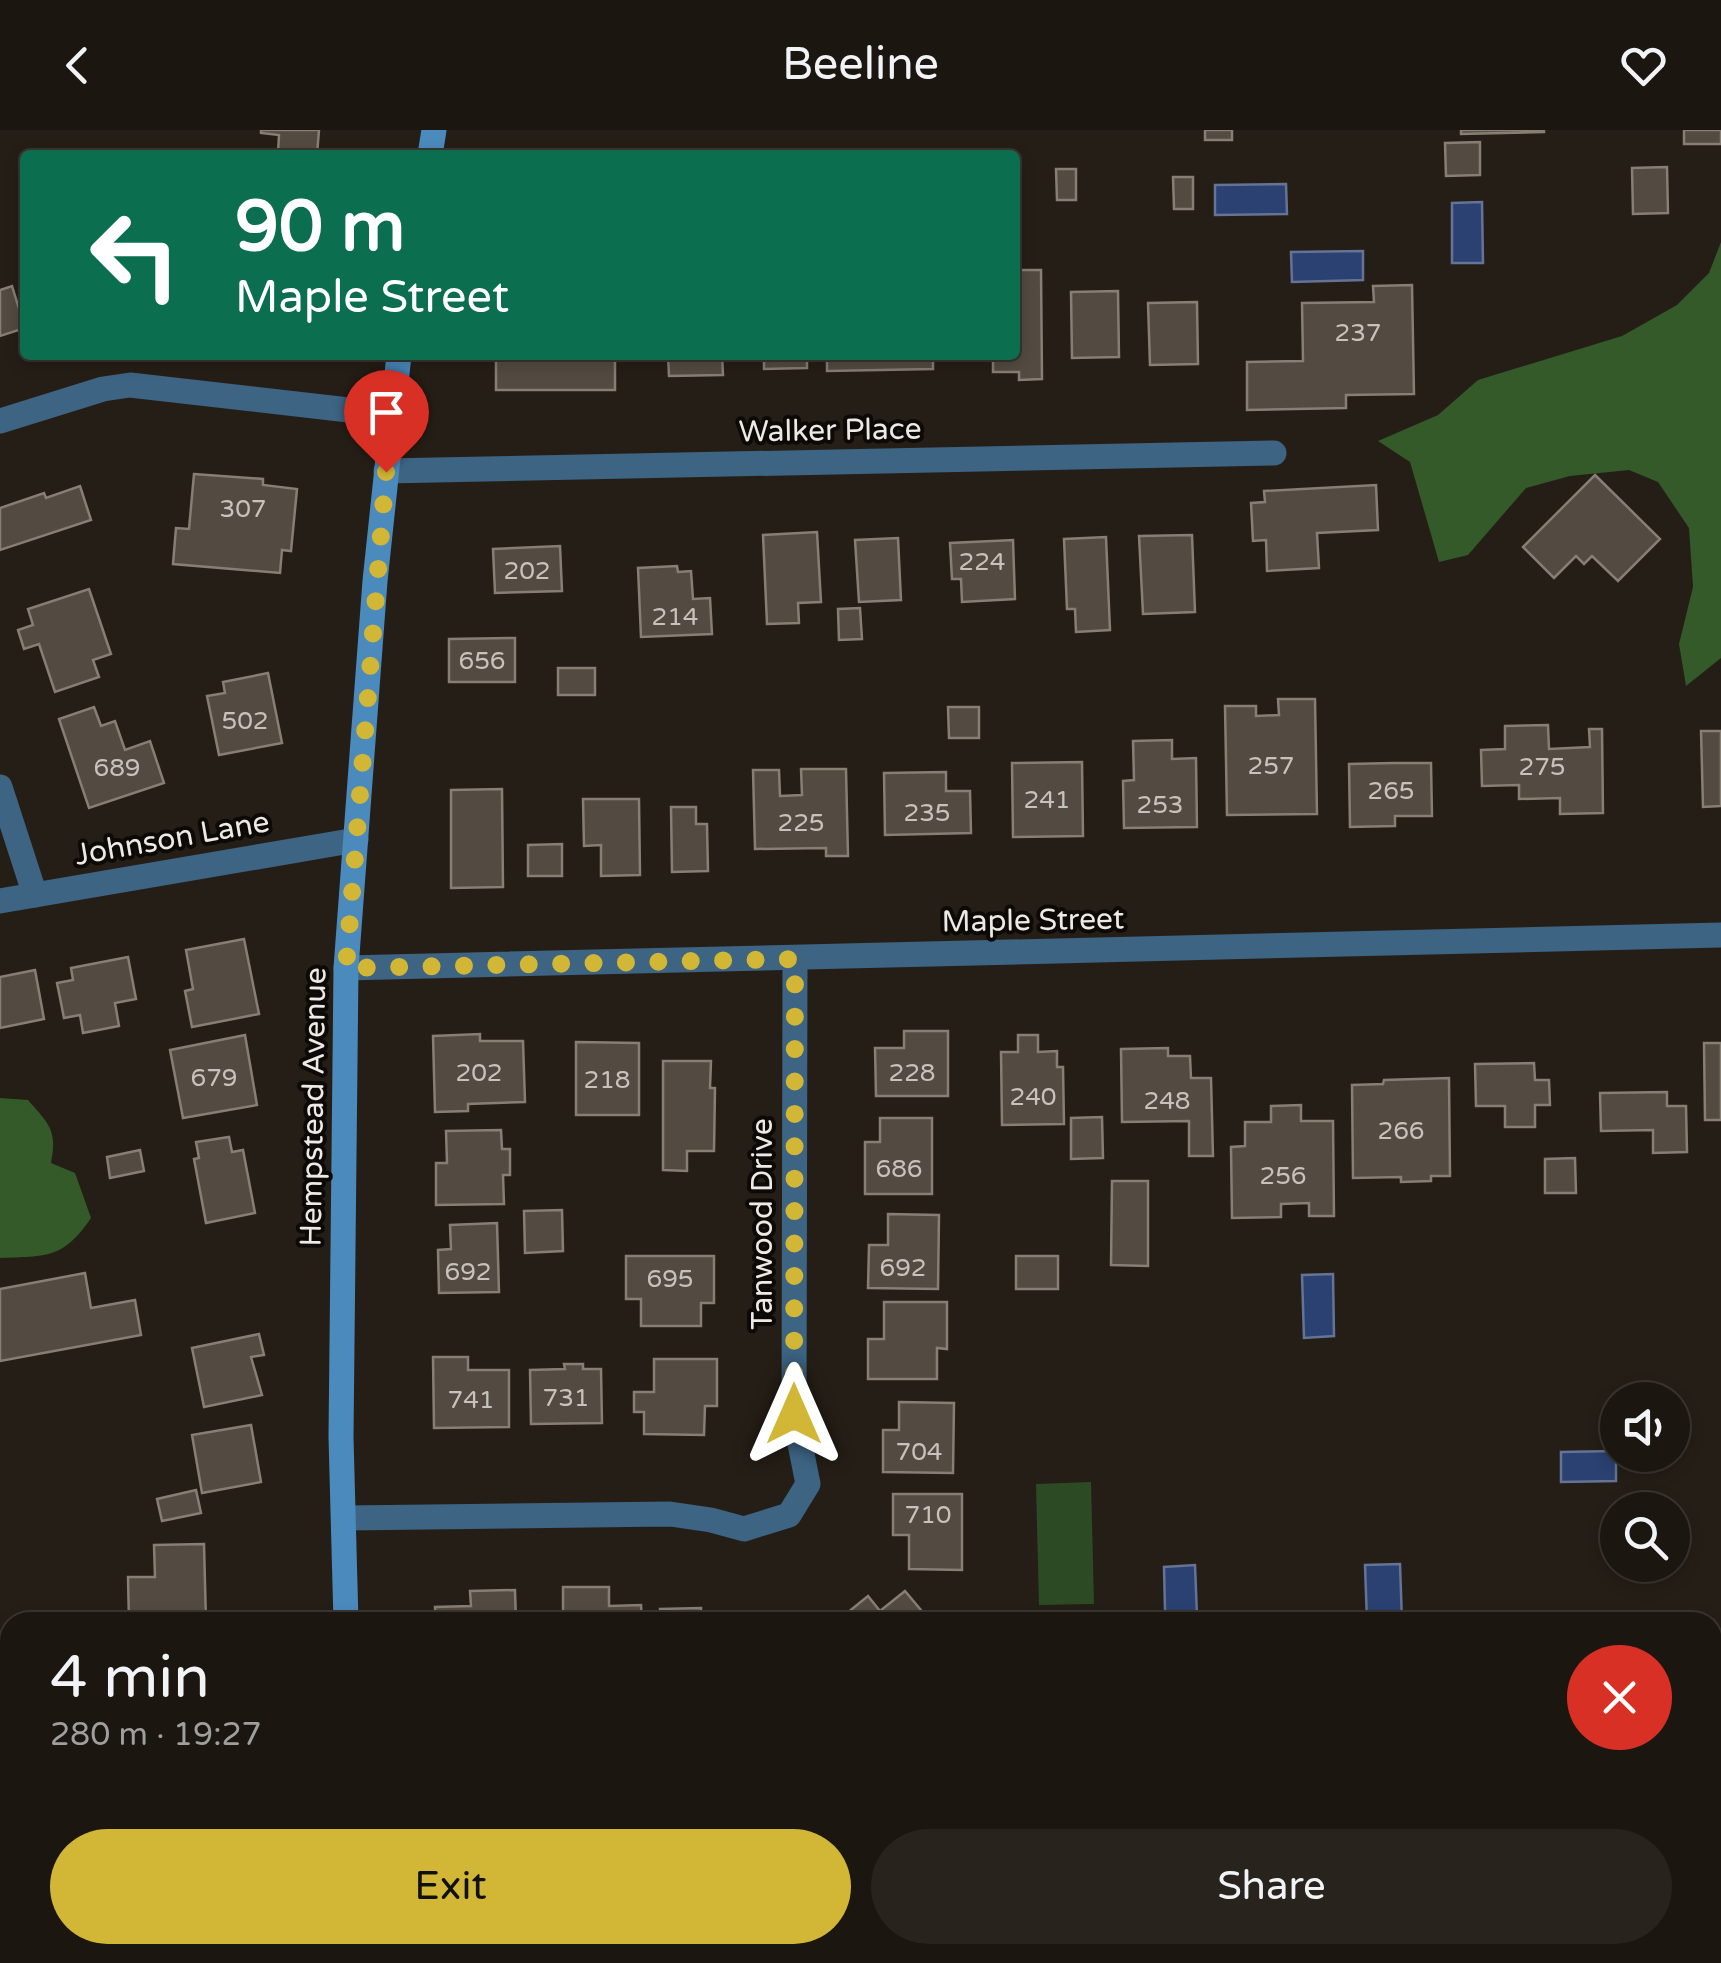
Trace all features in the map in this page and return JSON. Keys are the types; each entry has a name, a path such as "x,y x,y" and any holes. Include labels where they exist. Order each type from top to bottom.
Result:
{"main road":[{"name":"Hempstead Avenue","path":"346,1612 341,1437 346,968 398,360"}],"street":[{"path":"0,421 103,389 130,386 392,414"},
{"name":"Walker Place","path":"386,472 1274,453"},
{"path":"0,787 35,894"},
{"name":"Johnson Lane","path":"0,901 356,840"},
{"name":"Maple Street","path":"346,968 1721,935"},
{"name":"Tanwood Drive","path":"344,1518 670,1514 744,1530 789,1515 808,1484 794,1414 795,959"}],"green space":[{"path":"1721,242 1721,658 1686,686 1679,644 1693,587 1689,528 1658,482 1629,470 1570,476 1526,488 1468,555 1439,562 1410,462 1378,441 1438,415 1478,380 1622,336 1677,305 1709,273"},
{"path":"0,1098 28,1100 46,1121 53,1142 51,1163 75,1173 91,1218 72,1241 53,1253 0,1258"},
{"path":"1091,1482 1094,1604 1039,1605 1036,1484"}],"water":[{"path":"1286,184 1287,214 1215,215 1215,185"},
{"path":"1482,202 1483,263 1452,263 1452,203"},
{"path":"1363,251 1363,280 1292,282 1291,252"},
{"path":"1333,1274 1334,1336 1304,1338 1302,1275"},
{"path":"1600,1451 1600,1472 1616,1472 1616,1481 1561,1482 1561,1452"},
{"path":"1400,1564 1402,1612 1367,1612 1365,1565"},
{"path":"1195,1565 1197,1612 1164,1612 1164,1567"}],"building":[{"path":"319,130 317,150 278,150 279,135 261,133"},
{"path":"1205,130 1232,130 1232,140 1205,140"},
{"path":"1461,130 1544,130 1544,132 1461,134"},
{"path":"1684,130 1721,130 1721,144 1684,144"},
{"path":"1480,142 1480,175 1446,176 1445,143"},
{"path":"1667,167 1668,213 1633,214 1632,168"},
{"path":"1056,169 1076,169 1076,200 1057,200"},
{"path":"1173,177 1193,177 1193,209 1174,209"},
{"path":"1020,270 1041,270 1042,379 1019,380 1019,372 993,372 993,360 1020,360"},
{"path":"1412,285 1414,394 1346,395 1346,408 1247,410 1247,362 1303,361 1302,303 1374,302 1373,286"},
{"path":"12,286 20,312 20,330 0,336 0,290"},
{"path":"1118,291 1119,357 1072,358 1071,292"},
{"path":"1197,302 1198,364 1150,365 1148,303"},
{"path":"496,360 615,360 615,390 496,390"},
{"path":"668,360 722,360 723,375 669,376"},
{"path":"764,360 807,360 807,368 764,369"},
{"path":"827,360 933,360 933,369 827,371"},
{"path":"194,474 263,479 263,485 297,489 291,551 282,550 280,573 173,564 176,528 189,529"},
{"path":"1595,475 1660,539 1618,581 1592,556 1584,564 1576,556 1554,578 1523,547"},
{"path":"1376,485 1378,530 1317,533 1319,568 1267,571 1266,540 1253,541 1251,503 1265,502 1264,491"},
{"path":"80,486 91,520 0,550 0,508"},
{"path":"817,532 821,602 798,603 799,623 767,624 763,535"},
{"path":"1192,535 1195,612 1143,614 1139,536"},
{"path":"1106,537 1110,630 1076,632 1075,609 1067,609 1064,539"},
{"path":"898,538 901,600 859,602 855,540"},
{"path":"1013,540 1015,599 962,602 961,579 952,579 950,543"},
{"path":"560,546 562,591 495,593 493,549"},
{"path":"677,566 678,572 691,571 693,599 710,598 712,634 641,637 638,568"},
{"path":"89,589 111,654 93,660 99,677 55,692 39,644 24,649 18,630 33,625 28,609"},
{"path":"860,608 862,639 839,640 838,609"},
{"path":"515,638 515,682 449,682 449,639"},
{"path":"558,668 595,668 595,695 558,695"},
{"path":"268,673 282,743 219,755 207,696 225,693 223,682"},
{"path":"1278,699 1315,699 1317,814 1227,815 1225,706 1256,706 1256,716 1279,715"},
{"path":"94,707 101,726 115,721 125,750 150,741 164,783 89,808 59,719"},
{"path":"948,707 979,707 979,738 949,738"},
{"path":"1548,725 1549,749 1590,747 1589,729 1602,729 1603,813 1560,814 1560,798 1519,799 1519,785 1482,786 1481,750 1505,749 1505,726"},
{"path":"1701,731 1721,731 1721,806 1703,807"},
{"path":"1172,740 1172,759 1196,758 1197,827 1124,828 1123,781 1134,780 1133,741"},
{"path":"1082,762 1083,836 1013,837 1012,763"},
{"path":"1431,763 1432,816 1395,816 1395,826 1350,827 1349,764"},
{"path":"801,769 846,769 848,856 826,856 826,848 755,849 753,770 779,770 780,796 802,795"},
{"path":"946,772 946,791 970,791 971,833 885,835 884,773"},
{"path":"502,789 503,887 451,888 451,790"},
{"path":"583,799 639,799 640,875 601,876 601,845 584,846"},
{"path":"671,807 696,807 696,824 707,824 708,871 672,872"},
{"path":"562,844 562,876 528,876 528,845"},
{"path":"244,939 259,1014 192,1027 185,991 193,989 186,950"},
{"path":"128,957 136,999 115,1003 119,1026 83,1033 80,1015 64,1018 57,983 73,980 71,968"},
{"path":"35,970 44,1019 0,1028 0,977"},
{"path":"904,1031 948,1031 948,1096 876,1096 875,1048 904,1048"},
{"path":"480,1034 480,1041 523,1041 525,1102 468,1104 468,1111 435,1112 433,1036"},
{"path":"245,1035 257,1105 183,1118 170,1050"},
{"path":"1018,1035 1038,1035 1038,1052 1057,1051 1057,1067 1063,1067 1064,1124 1002,1125 1001,1052 1018,1052"},
{"path":"576,1042 639,1043 639,1115 576,1115"},
{"path":"1704,1043 1721,1043 1721,1120 1705,1120"},
{"path":"1168,1048 1168,1056 1190,1056 1191,1078 1211,1078 1213,1156 1189,1156 1189,1121 1122,1122 1121,1049"},
{"path":"663,1061 711,1061 710,1088 715,1088 714,1151 687,1151 687,1171 663,1170"},
{"path":"1534,1063 1535,1080 1549,1080 1550,1105 1535,1105 1535,1127 1505,1127 1505,1106 1476,1106 1475,1064"},
{"path":"1449,1078 1450,1176 1401,1182 1401,1177 1353,1178 1352,1085"},
{"path":"1667,1092 1667,1106 1686,1106 1687,1152 1653,1153 1653,1130 1601,1131 1600,1093"},
{"path":"1301,1105 1301,1121 1333,1121 1334,1216 1309,1216 1309,1203 1281,1204 1281,1217 1232,1218 1231,1147 1245,1146 1245,1122 1271,1122 1271,1106"},
{"path":"1102,1117 1103,1158 1071,1159 1071,1118"},
{"path":"880,1118 932,1118 932,1194 865,1194 865,1142 880,1142"},
{"path":"501,1130 502,1149 510,1149 510,1175 503,1175 504,1204 436,1205 436,1163 447,1163 446,1131"},
{"path":"229,1137 232,1152 243,1150 255,1213 206,1223 194,1159 199,1158 196,1142"},
{"path":"140,1150 144,1171 110,1178 107,1157"},
{"path":"1575,1158 1576,1193 1545,1193 1545,1159"},
{"path":"1112,1181 1148,1181 1148,1266 1111,1265"},
{"path":"562,1210 563,1251 525,1253 524,1211"},
{"path":"888,1214 939,1215 938,1289 868,1288 869,1245 888,1245"},
{"path":"497,1223 499,1292 439,1293 438,1250 451,1249 450,1225"},
{"path":"626,1256 714,1256 714,1303 701,1303 701,1326 641,1326 641,1299 626,1299"},
{"path":"1016,1256 1058,1256 1058,1289 1016,1289"},
{"path":"85,1273 91,1308 135,1300 141,1335 0,1361 0,1289"},
{"path":"884,1302 947,1302 947,1349 937,1348 937,1379 868,1379 868,1339 884,1339"},
{"path":"259,1334 264,1355 251,1357 262,1395 204,1407 192,1348"},
{"path":"433,1357 468,1357 468,1370 509,1370 509,1427 434,1428"},
{"path":"654,1359 717,1359 717,1406 705,1406 704,1435 644,1434 644,1412 634,1412 634,1392 654,1392"},
{"path":"564,1364 601,1369 602,1423 531,1424 530,1370 565,1369"},
{"path":"899,1402 954,1403 953,1473 883,1472 883,1430 899,1430"},
{"path":"251,1425 261,1482 202,1493 192,1435"},
{"path":"196,1490 201,1513 162,1521 157,1499"},
{"path":"893,1494 962,1494 962,1570 909,1569 909,1535 893,1535"},
{"path":"204,1544 206,1612 129,1612 128,1577 155,1577 154,1545"},
{"path":"563,1587 609,1587 609,1606 641,1605 641,1612 563,1612"},
{"path":"515,1590 516,1612 435,1612 435,1607 471,1606 470,1591"},
{"path":"905,1591 923,1612 848,1612 868,1596 880,1611"},
{"path":"701,1608 701,1612 660,1612"}],"route":[{"path":"386,472 346,968 795,959 794,1414"}]}
